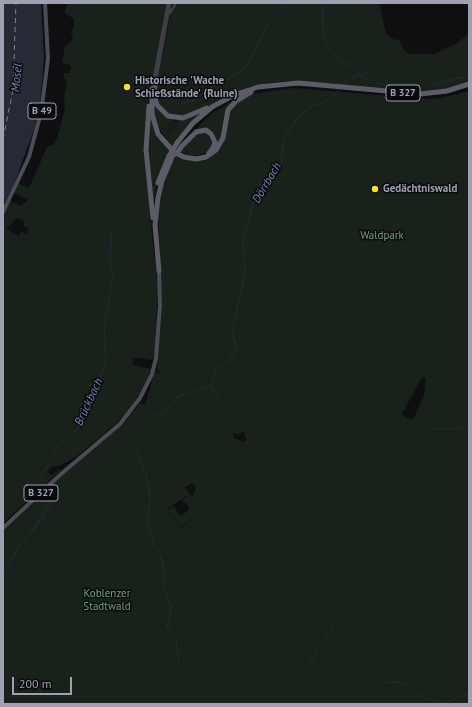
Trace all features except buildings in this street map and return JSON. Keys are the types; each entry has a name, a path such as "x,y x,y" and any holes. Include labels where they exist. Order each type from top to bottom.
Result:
{"highway":[{"name":"B 327","path":"180,144 194,123 219,102 242,91 266,85 290,83 422,96 442,94 469,85"},
{"name":"B 327","path":"158,271 154,243 153,218 159,180 171,156 190,130 208,113 233,98 251,92 282,86 323,87"},
{"path":"153,87 152,114 158,134 174,152 184,157 196,159 206,157 216,150 223,138 228,110 235,101 251,92"},
{"path":"153,87 157,105 162,112 174,118 188,117 219,102"},
{"path":"153,87 152,101 155,121 160,133 171,146 184,156 201,156 208,153 213,148 214,138 209,132 201,130 180,144"},
{"path":"153,87 146,137 153,218"},
{"name":"B 327","path":"158,271 155,225 158,198 162,181 171,156"}],"main road":[{"name":"B 49","path":"3,212 29,157 41,113 48,59 45,3"},
{"name":"B 327","path":"3,528 61,474 120,424 140,398 152,374 156,358 160,305 158,271"}],"street":[{"path":"153,87 168,16 169,3"},
{"path":"153,87 169,3"},
{"path":"168,16 176,3"}],"shaded area":[{"path":"172,120 176,122 177,127 172,133 167,130"}],"green space":[{"path":"70,3 166,3 145,121 152,237 158,286 155,350 152,360 139,358 133,359 133,365 151,369 142,390 129,410 118,422 76,457 61,465 50,468 47,472 52,475 65,466 3,523 3,215 10,201 21,206 28,200 14,193 19,184 29,188 47,147 54,144 57,139 65,108 64,98 67,83 64,78 64,73 69,73 71,66 62,62 65,47 73,39 71,33 74,25 74,19 65,13 66,7","holes":["17,218 24,221 24,226 29,229 27,234 20,231 19,236 6,229"]},
{"path":"178,3 379,3 386,33 392,39 399,40 404,50 410,54 434,54 456,44 469,34 469,81 446,89 422,92 283,81 251,86 187,116 173,116 160,108 155,96 170,16"},
{"name":"Koblenzer Stadtwald","path":"294,88 424,99 441,98 469,91 469,704 3,704 3,531 67,471 124,423 140,403 145,406 155,370 161,374 157,368 162,302 158,218 163,188 171,166 177,155 194,160 218,150 231,107 250,94","holes":["422,377 426,378 424,395 414,418 410,420 402,414","244,432 246,440 244,442 234,438 233,433 239,434","192,483 196,488 192,497 185,487","188,495 182,501 188,505 189,509 181,516 173,506 168,510 181,527 201,511 181,528 167,509"]},
{"path":"154,98 175,120 172,120 167,130 171,133 176,127 177,119 205,110 186,128 172,146 158,127 154,115"},
{"path":"232,101 223,135 214,147 210,131 190,135 211,114"},
{"path":"149,112 152,122 170,150 157,184 154,201 148,157"},
{"path":"207,131 213,144 208,152 194,156 179,152 195,133"}],"water":[{"name":"Mosel","path":"3,3 41,3 44,58 40,103 35,127 13,187 3,205"}],"waterway":[{"name":"Brückbach","path":"177,108 182,103 194,100 208,90 242,71 250,61 266,27 288,3"},
{"path":"322,3 324,38 328,46 340,60 354,67 361,76 371,80"},
{"name":"Dörrbach","path":"343,85 354,76 360,76"},
{"path":"429,85 469,76"},
{"path":"378,84 420,85"},
{"name":"Dörrbach","path":"226,407 220,402 211,385 214,379 215,370 228,361 237,348 233,336 233,326 245,275 243,240 253,204 262,187 281,164 284,138 298,117 313,105 319,105 326,101 340,89"},
{"name":"Brückbach","path":"111,230 110,260 113,274"},
{"name":"Brückbach","path":"106,358 104,327 113,276"},
{"path":"246,355 253,361"},
{"name":"Brückbach","path":"52,458 57,448 81,425 84,412 95,392 106,361"},
{"path":"198,390 210,385"},
{"path":"173,402 179,396 196,390"},
{"path":"147,420 167,410 170,406"},
{"path":"433,429 456,429 469,426"},
{"path":"137,451 146,475 150,498 147,520 155,548"},
{"name":"Brückbach","path":"40,478 51,461"},
{"path":"4,573 17,549 42,520 58,492 58,484"},
{"path":"32,532 53,495"},
{"path":"159,554 163,564 165,586"},
{"path":"165,590 171,608 167,627 175,638"},
{"path":"322,644 333,627"},
{"path":"176,640 179,661"},
{"path":"309,666 318,650"},
{"path":"386,682 404,683"},
{"path":"407,684 414,693 440,704"},
{"path":"460,697 469,694"},
{"path":"441,704 457,698"}],"ferry route":[{"path":"3,139 13,90 16,3"}],"place":[{"name":"Historische 'Wache Schießstände' (Ruine)","path":"127,87"},
{"name":"Gedächtniswald","path":"375,189"}],"park label":[{"name":"Waldpark","path":"382,236"}]}
